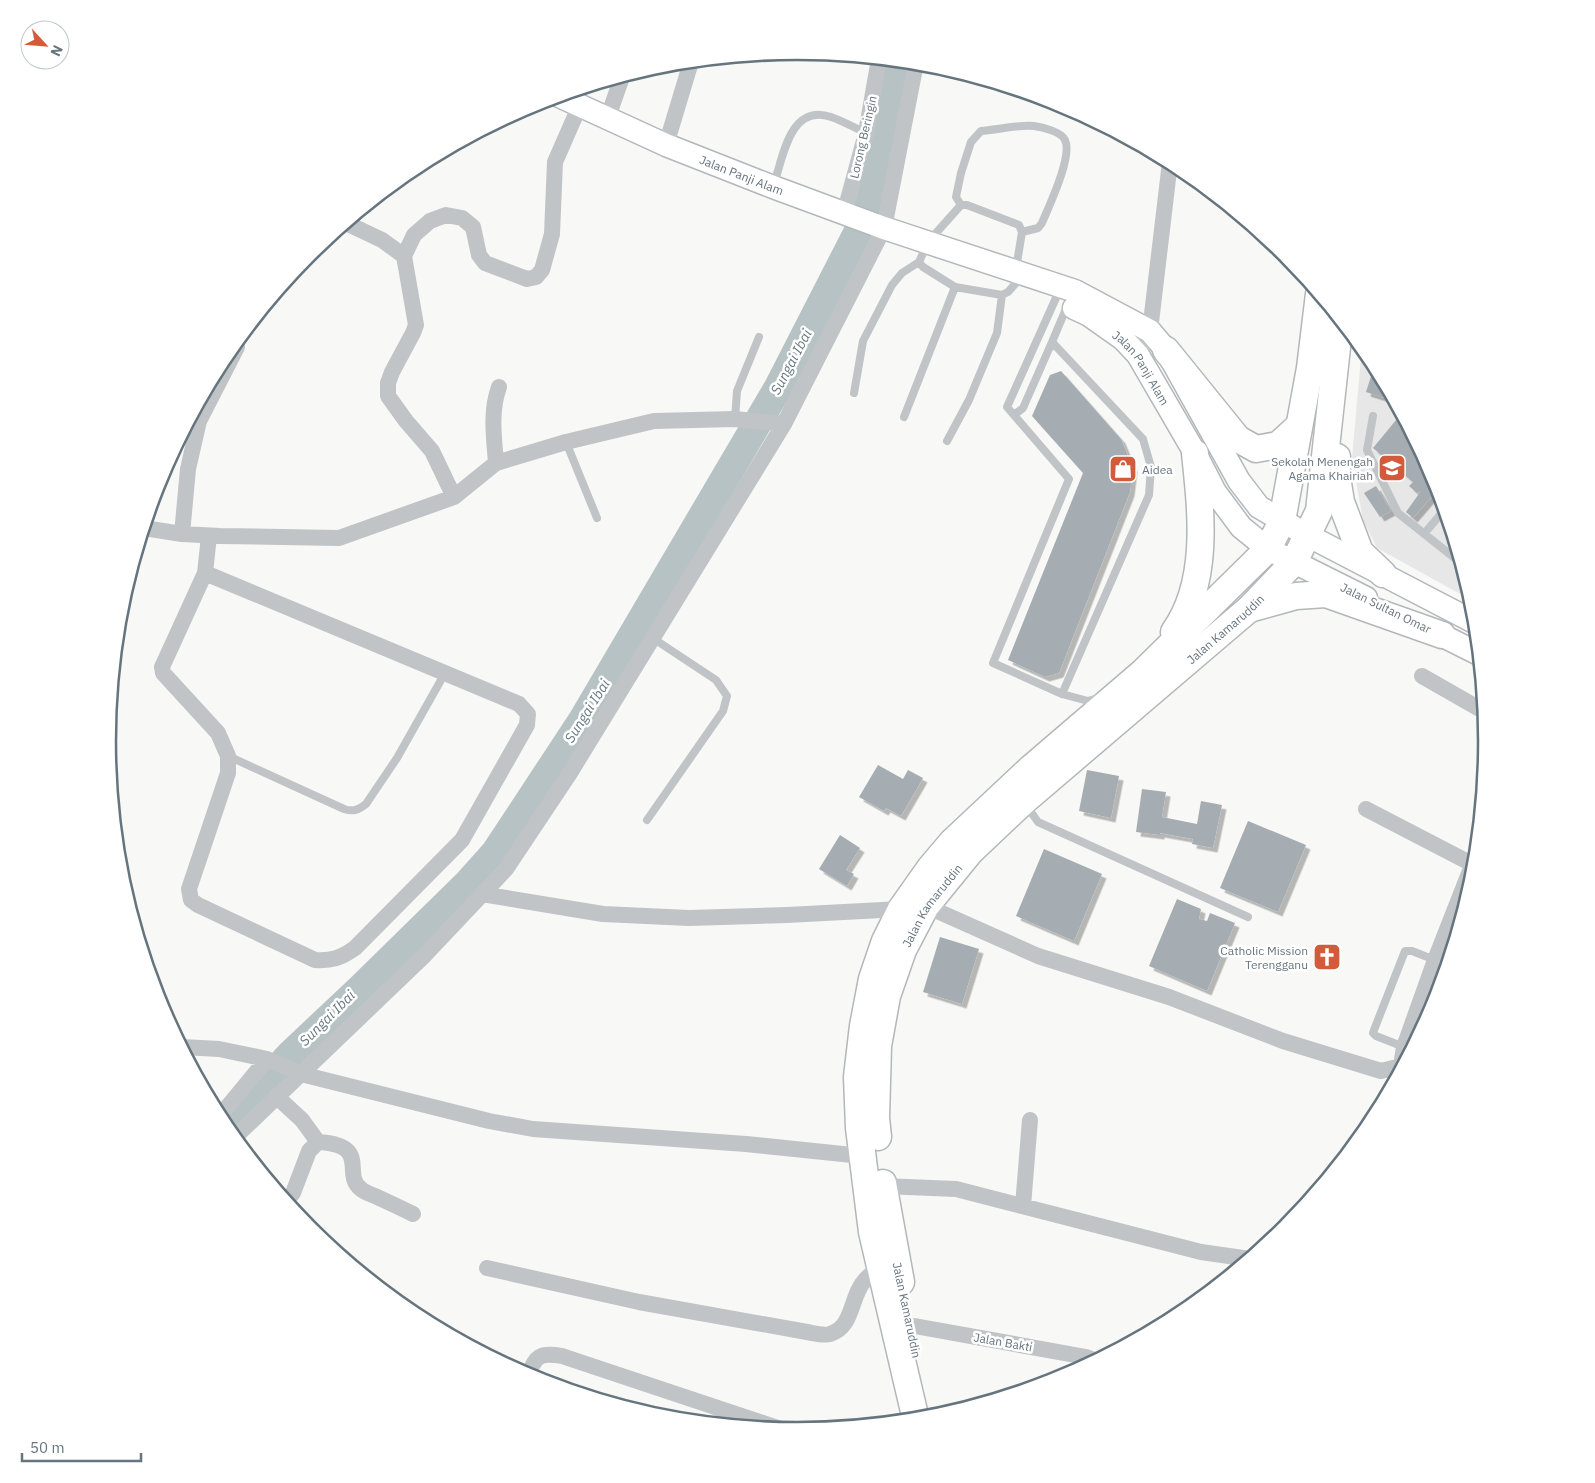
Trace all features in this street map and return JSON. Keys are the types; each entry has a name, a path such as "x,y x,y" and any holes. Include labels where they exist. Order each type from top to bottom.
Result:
{"highway":[{"name":"Jalan Kamaruddin","path":"914,1413 872,1232 859,1128 857,1077 863,1026 872,979 886,941 901,909 930,868 952,842 1031,768 1143,672 1268,549 1282,522 1310,368 1318,302"},
{"path":"1339,329 1337,348 1337,478 1341,502 1360,552 1383,574"},
{"path":"1158,341 1238,439 1256,449 1278,445 1299,426"},
{"name":"Jalan Kamaruddin","path":"930,1410 909,1325 883,1186 876,1118 878,1046 887,996 903,950 926,906 970,852 1024,801 1249,609 1294,562 1319,512 1337,348"},
{"path":"1143,672 1177,628 1191,599 1202,551 1200,495 1195,453"},
{"path":"1249,609 1296,596 1326,594 1442,635"}],"main road":[{"name":"Jalan Panji Alam","path":"568,100 666,145 884,228 924,252 1012,283 1065,296 1158,341 1239,481 1258,507 1307,535"},
{"name":"Jalan Panji Alam","path":"1065,296 1123,339 1138,355 1216,492 1241,527 1268,549 1294,562"},
{"path":"1307,535 1468,619"},
{"name":"Jalan Sultan Omar","path":"1294,562 1473,651"}],"street":[{"name":"Lorong Beringin","path":"844,214 866,133 878,65"},
{"path":"666,145 689,69"},
{"path":"240,1132 423,956 506,869 570,774 784,424 884,228 915,71"},
{"path":"608,117 620,83"},
{"path":"454,496 432,451 406,421 388,396 388,383 392,372 416,325 404,256 414,235 430,221 446,215 462,218 473,227 480,255 485,262 527,279 536,277 542,270 552,234 555,162 580,105"},
{"path":"1138,355 1158,341 1169,171"},
{"path":"352,226 382,240 404,256"},
{"path":"182,534 188,469 199,421 219,382"},
{"path":"496,463 493,418 499,387"},
{"path":"150,529 209,536 339,538 454,496 496,463 566,442 654,421 736,419 784,424"},
{"path":"205,573 519,704 528,714 527,725 462,840 343,957 330,961 315,960 191,900 189,889 228,773 228,756 218,733 163,673 162,667 205,573 209,536"},
{"path":"1422,676 1478,708"},
{"path":"1366,809 1469,856"},
{"path":"1423,1012 1435,960 1463,886"},
{"path":"482,894 604,914 689,918 901,909"},
{"path":"926,906 1038,956 1168,997 1283,1041 1381,1071 1395,1068"},
{"path":"1403,1053 1404,1047 1416,1028"},
{"path":"188,1047 219,1049 267,1060 300,1074 489,1121 533,1129 746,1144 862,1156"},
{"path":"225,1110 267,1060"},
{"path":"276,1096 302,1120 318,1142"},
{"path":"1023,1206 1030,1120"},
{"path":"290,1196 309,1151 318,1142 332,1143 343,1147 351,1155 354,1165 353,1179 360,1189 413,1214"},
{"path":"883,1186 956,1189 1201,1252 1242,1258"},
{"path":"487,1268 639,1302 806,1332 829,1334 844,1326 855,1297 865,1280 880,1268"},
{"name":"Jalan Bakti","path":"909,1325 1086,1358"},
{"path":"531,1368 537,1358 543,1354 556,1355 760,1422"}],"lane":[{"path":"773,187 789,137 796,125 810,115 829,116 866,133"},
{"path":"961,205 956,197 960,173 971,142 981,131 1033,126 1061,135 1067,145 1066,160 1042,223 1038,228 1022,232"},
{"path":"947,440 969,400 997,333 1012,283 1022,232 1020,225 967,205 961,205"},
{"path":"854,393 863,340 892,285 924,252 961,205"},
{"path":"924,252 923,267 955,286 1012,283"},
{"path":"904,417 955,286"},
{"path":"1014,415 1023,408 1052,342 1065,296"},
{"path":"1065,296 1007,407 1069,479 993,663 1062,694 1088,701 1122,691"},
{"path":"736,419 737,391 759,337"},
{"path":"1052,342 1142,439 1151,467 1149,495 1062,694"},
{"path":"1373,416 1367,450 1398,513 1454,557"},
{"path":"566,442 597,518"},
{"path":"1424,534 1440,515"},
{"path":"647,820 723,711 727,696 716,680 654,639"},
{"path":"228,756 344,809 359,810 366,804 397,758 445,673"},
{"path":"1024,801 1038,822 1248,917"},
{"path":"1404,1047 1376,1036 1373,1033 1374,1030 1405,951 1412,951 1435,960"}],"shaded area":[{"name":"Sekolah Menengah Agama Khairiah","path":"1361,359 1388,401 1409,440 1427,481 1443,522 1463,595 1377,548 1363,520 1352,459"}],"building":[{"path":"1061,371 1121,439 1133,468 1130,492 1059,673 1045,677 1008,660 1083,473 1032,416 1050,375"},
{"path":"1372,375 1386,399 1366,392"},
{"path":"1397,418 1409,440 1433,495 1413,518 1406,512 1421,491 1417,493 1409,486 1413,482 1373,448"},
{"path":"1376,486 1391,511 1380,517 1364,493"},
{"path":"878,765 903,779 908,770 923,778 901,816 886,808 884,811 859,797"},
{"path":"1087,770 1119,776 1111,818 1079,811"},
{"path":"1142,789 1166,792 1162,817 1197,824 1201,801 1222,805 1213,848 1192,844 1193,839 1160,833 1160,835 1136,832"},
{"path":"1248,821 1306,845 1278,912 1220,888"},
{"path":"840,835 860,848 846,870 854,874 847,886 819,869"},
{"path":"1044,849 1102,874 1074,941 1016,916"},
{"path":"1177,899 1201,909 1199,919 1207,921 1210,913 1235,923 1207,991 1149,966"},
{"path":"940,937 979,949 962,1004 923,992"}],"waterway":[{"name":"Sungai Ibai","path":"867,209 899,68"},
{"name":"Sungai Ibai","path":"230,1119 292,1053 469,882 495,853 582,721 778,388 859,230"}],"place":[{"name":"Sekolah Menengah Agama Khairiah","path":"1392,468"},
{"name":"Aidea","path":"1123,469"},
{"name":"Catholic Mission Terengganu","path":"1327,957"}]}
